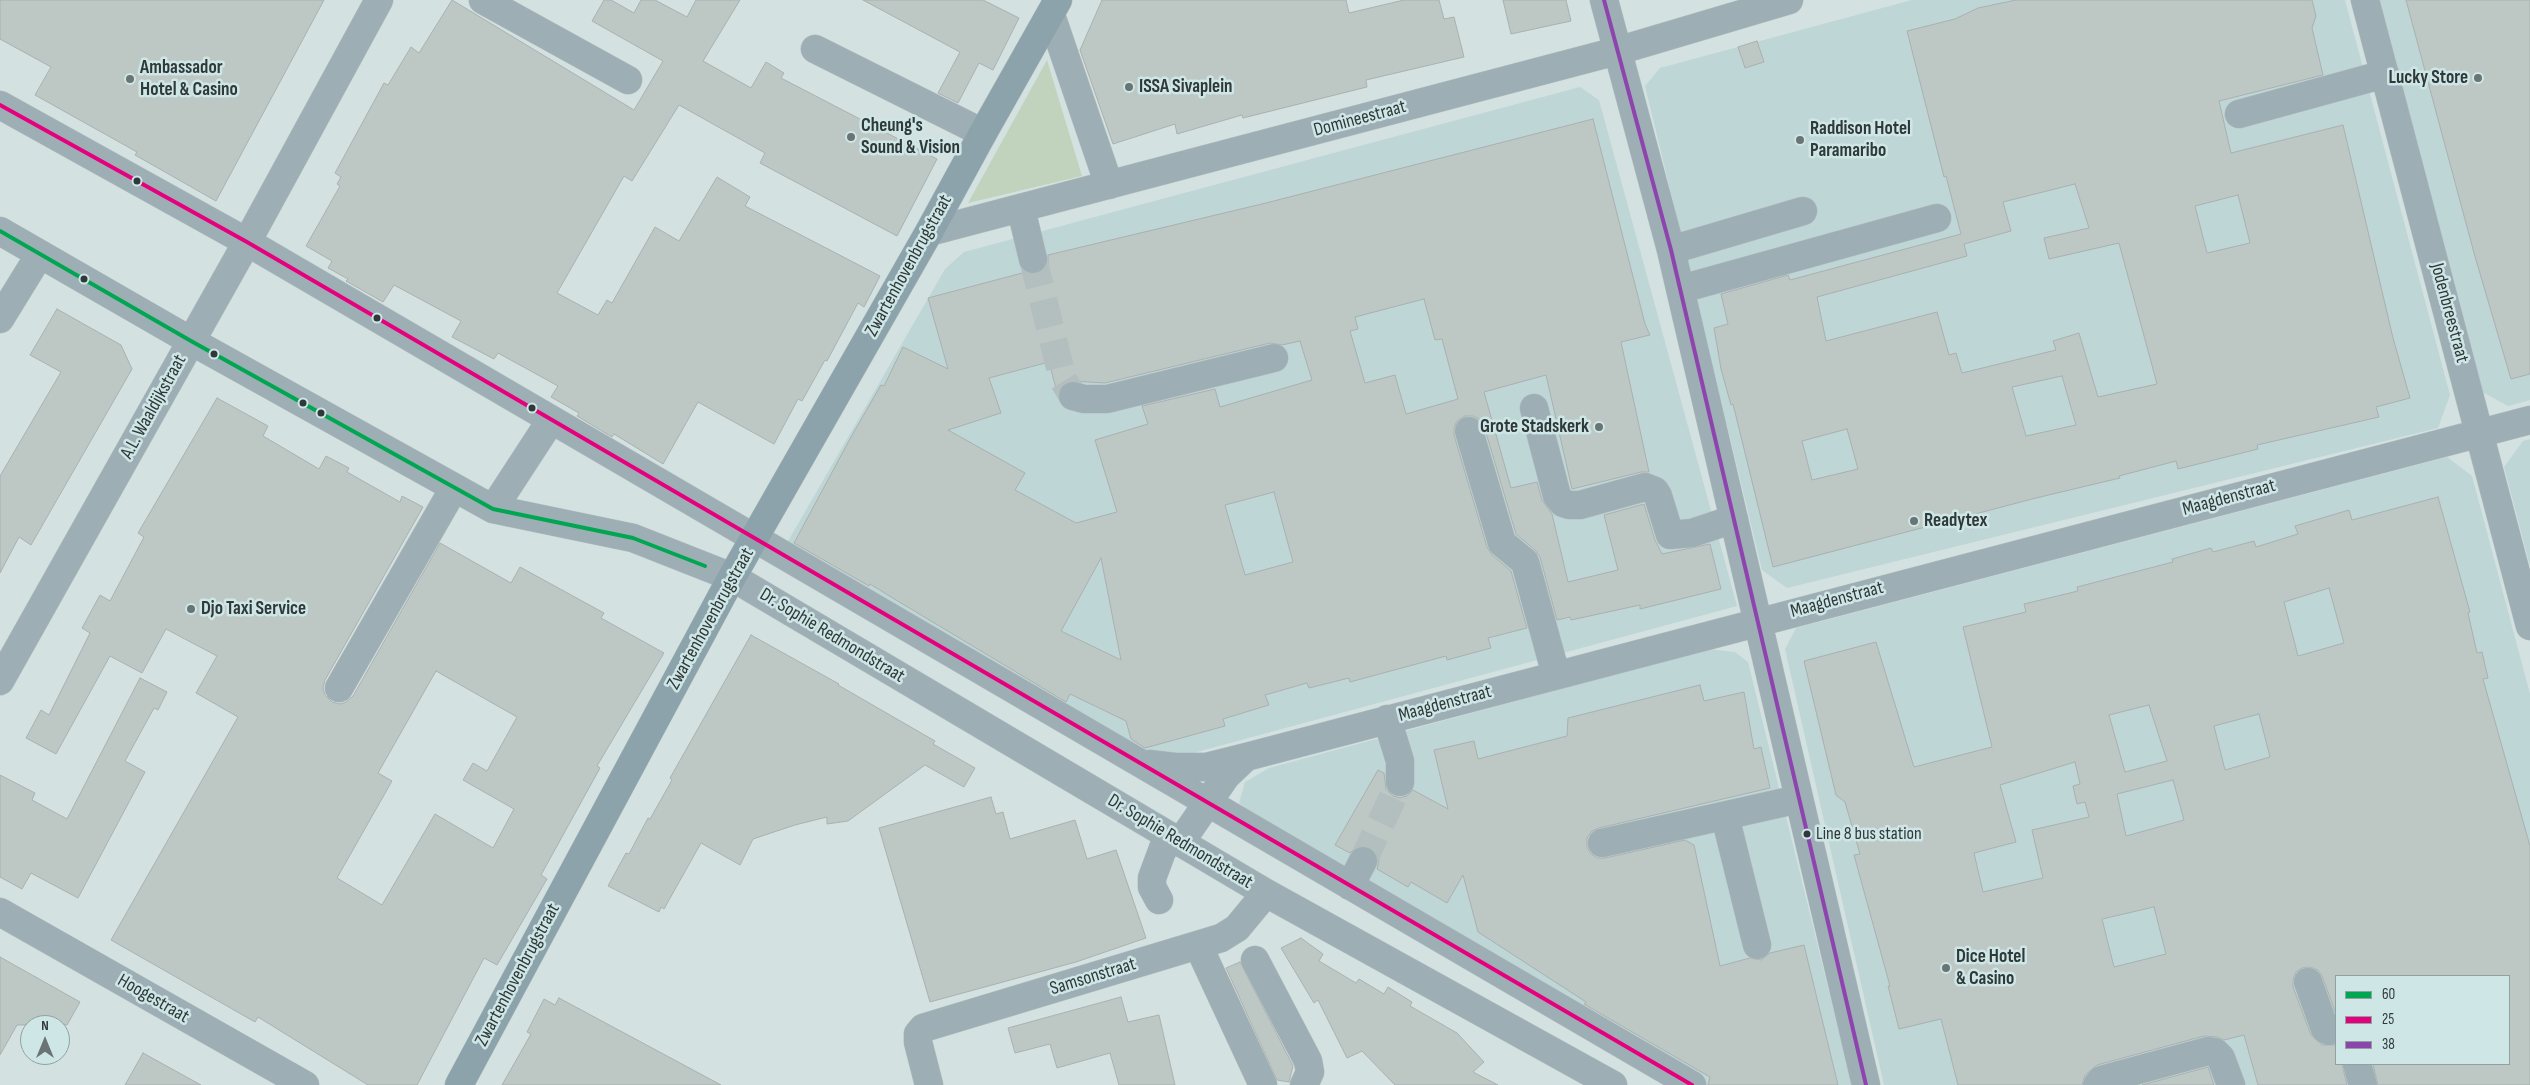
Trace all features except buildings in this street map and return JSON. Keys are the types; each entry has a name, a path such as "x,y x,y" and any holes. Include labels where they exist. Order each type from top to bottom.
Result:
{"main road":[{"name":"Zwartenhovenbrugstraat","path":"459,1085 732,577 929,232 982,133 1053,9"}],"street":[{"name":"A.L. Waaldijkstraat","path":"0,681 247,242 379,0"},
{"path":"483,0 628,80"},
{"path":"1604,0 1671,250 1866,1085"},
{"name":"Domineestraat","path":"929,232 1617,52 1789,0"},
{"name":"Jodenbreestraat","path":"2366,0 2530,626"},
{"path":"1053,9 1053,22 1109,185"},
{"path":"815,49 982,133"},
{"path":"2239,114 2385,74"},
{"path":"0,105 247,242 1692,1085"},
{"path":"1021,209 1033,259"},
{"path":"1671,250 1803,211"},
{"path":"1680,289 1937,218"},
{"name":"Dr. Sophie Redmondstraat","path":"0,231 191,341 494,509 633,538 732,577 1266,893 1607,1083"},
{"path":"0,319 40,254"},
{"path":"1073,396 1084,399 1107,399 1274,358"},
{"path":"1534,408 1557,496 1563,503 1570,505 1580,504 1645,487 1655,491 1658,496 1670,535 1692,533 1734,519"},
{"path":"494,509 550,420"},
{"name":"Maagdenstraat","path":"1142,763 1174,767 1206,767 2530,420"},
{"path":"1469,431 1502,543 1525,562 1556,674"},
{"path":"339,688 454,488"},
{"path":"1387,719 1400,761 1400,782"},
{"path":"1159,900 1152,887 1152,878 1174,839 1207,803 1226,776 1246,757"},
{"path":"1602,843 1799,799"},
{"path":"1724,816 1757,945"},
{"path":"1350,886 1363,861"},
{"name":"Samsonstraat","path":"929,1085 919,1047 918,1034 923,1028 1221,938 1237,928 1266,893"},
{"name":"Hoogestraat","path":"0,912 305,1085"},
{"path":"1198,945 1263,1085"},
{"path":"1255,960 1308,1061 1310,1072 1304,1085"},
{"path":"2308,982 2326,1029 2329,1031 2335,1029"},
{"path":"2097,1085 2101,1080 2208,1051 2215,1052 2221,1058 2230,1085"},
{"path":"2357,1065 2363,1085"}],"shaded area":[{"path":"1912,0 2345,0 2450,395 2438,428 1787,588 1762,570 1645,86 1660,68"},
{"path":"2374,0 2530,0 2530,400 2508,406 2477,389"},
{"path":"1580,87 1599,100 1737,606 1182,756 1136,754 784,548 945,269 964,252"},
{"path":"2530,439 2530,566 2504,467 2523,441"},
{"path":"2447,457 2472,476 2530,694 2530,1085 1884,1085 1785,649 1796,628"},
{"path":"1708,649 1735,652 1748,662 1852,1085 1705,1085 1256,817 1239,803 1245,782 1269,768"}],"green space":[{"path":"1047,60 1082,176 968,203"}],"tunnel":[{"path":"1033,259 1063,380 1073,396"},
{"path":"1363,861 1400,782"}],"transit line":[{"name":"38","path":"1604,0 1671,250 1866,1085"},
{"name":"25","path":"0,105 247,242 1692,1085"},
{"name":"60","path":"0,231 191,341 493,509 633,538 705,566"}],"place":[{"name":"Lucky Store","path":"2478,78"},
{"name":"Ambassador Hotel & Casino","path":"130,79"},
{"name":"ISSA Sivaplein","path":"1129,87"},
{"name":"Cheung's Sound & Vision","path":"851,137"},
{"name":"Raddison Hotel Paramaribo","path":"1800,140"},
{"name":"Grote Stadskerk","path":"1599,427"},
{"name":"Readytex","path":"1914,521"},
{"name":"Djo Taxi Service","path":"191,609"},
{"name":"Line 8 bus station","path":"1807,834"},
{"name":"Dice Hotel & Casino","path":"1946,968"}]}
